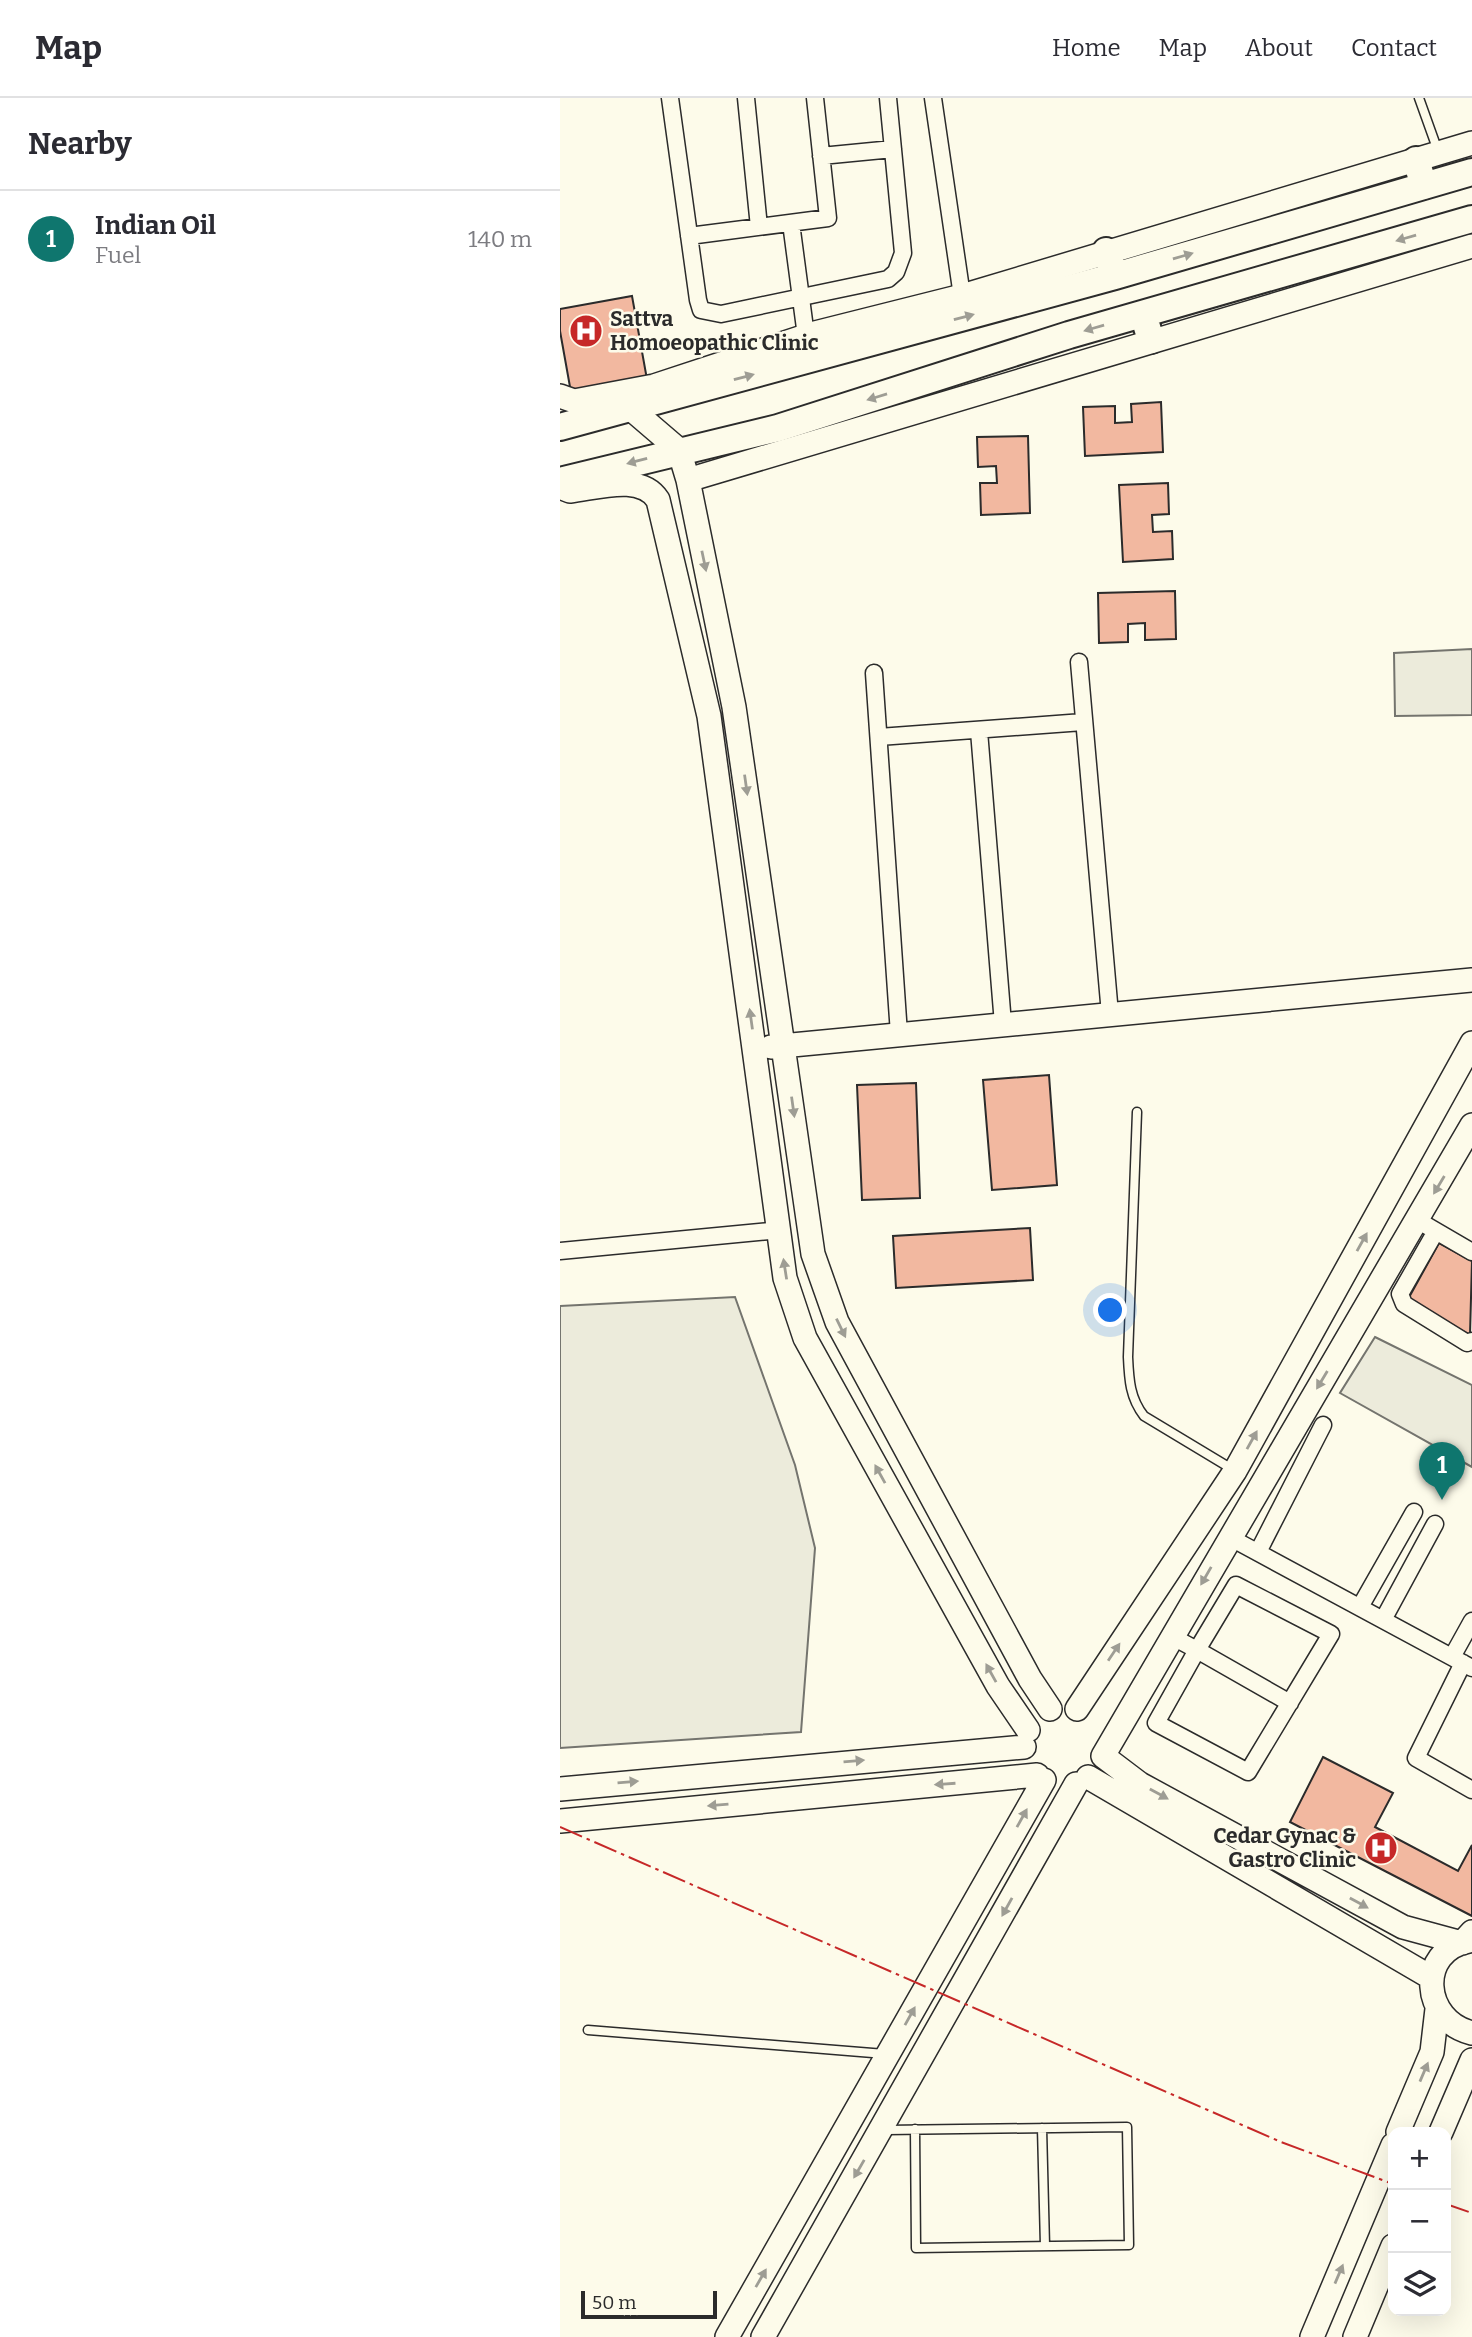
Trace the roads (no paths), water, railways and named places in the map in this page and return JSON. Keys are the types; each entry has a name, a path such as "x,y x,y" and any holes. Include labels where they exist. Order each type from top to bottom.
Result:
{"main road":[{"path":"1424,186 1427,157"},
{"path":"560,427 1111,264 1472,172"},
{"path":"560,481 778,428 1143,314 1472,219"},
{"path":"1143,314 1151,340"}],"street":[{"path":"670,98 701,310 720,314 888,279 896,272 903,253 888,98"},
{"path":"746,98 759,227"},
{"path":"689,236 828,218 815,98"},
{"path":"933,98 962,296"},
{"path":"560,396 574,401 653,386 806,336 962,296 1111,264 1472,143"},
{"path":"821,156 893,149"},
{"path":"791,223 806,336"},
{"path":"688,480 1472,246"},
{"path":"630,408 679,450 688,480 734,708 785,1044 813,1254 837,1322 1030,1679 1050,1709"},
{"path":"560,487 570,491 639,484 653,492 658,500 709,716 785,1278 805,1338 1026,1739"},
{"path":"1079,662 1110,1014"},
{"path":"874,673 900,1034"},
{"path":"879,737 1083,722"},
{"path":"979,731 1003,1024"},
{"path":"755,1049 785,1044 1472,980"},
{"path":"1077,1709 1235,1471 1472,1043"},
{"path":"1472,1125 1400,1294 1404,1304 1467,1343 1472,1341"},
{"path":"1427,1226 1472,1252"},
{"path":"763,2337 1082,1780 1102,1756 1229,1537 1427,1226"},
{"path":"560,1251 780,1230"},
{"path":"1258,1552 1323,1425"},
{"path":"1360,1607 1414,1512"},
{"path":"1383,1620 1435,1524"},
{"path":"1229,1537 1462,1662"},
{"path":"1236,1585 1331,1633 1248,1772 1156,1723 1197,1650 1236,1585"},
{"path":"1472,1620 1462,1662 1416,1758 1472,1790"},
{"path":"1171,1636 1290,1703"},
{"path":"1102,1756 1103,1740 1098,1725 1077,1709 1050,1709 1038,1716 1026,1739 1026,1758 1040,1777 1059,1786 1082,1780 1432,1978"},
{"path":"560,1788 1026,1739"},
{"path":"1102,1756 1140,1784 1403,1927 1469,1938"},
{"path":"560,1821 1040,1777"},
{"path":"727,2337 889,2054 1040,1777"},
{"path":"1469,1938 1448,1950 1438,1963 1432,1978 1432,1994 1437,2009 1447,2021 1472,2033"},
{"path":"1400,2127 1432,2052 1437,2009"},
{"path":"1443,2127 1472,2060"},
{"path":"1312,2337 1388,2157"},
{"path":"1355,2337 1390,2253"}],"lane":[{"path":"1419,98 1427,157"},
{"path":"1137,1112 1128,1357 1130,1389 1144,1416 1235,1471"},
{"path":"588,2030 889,2054"},
{"path":"883,2130 915,2129 1042,2129 1128,2127 1129,2245 916,2248 915,2129"},
{"path":"1042,2129 1045,2246"}],"place":[{"name":"Sattva Homoeopathic Clinic","path":"586,331"},
{"name":"Indian Oil","path":"1442,1500"},
{"name":"Cedar Gynac & Gastro Clinic","path":"1381,1848"}]}
